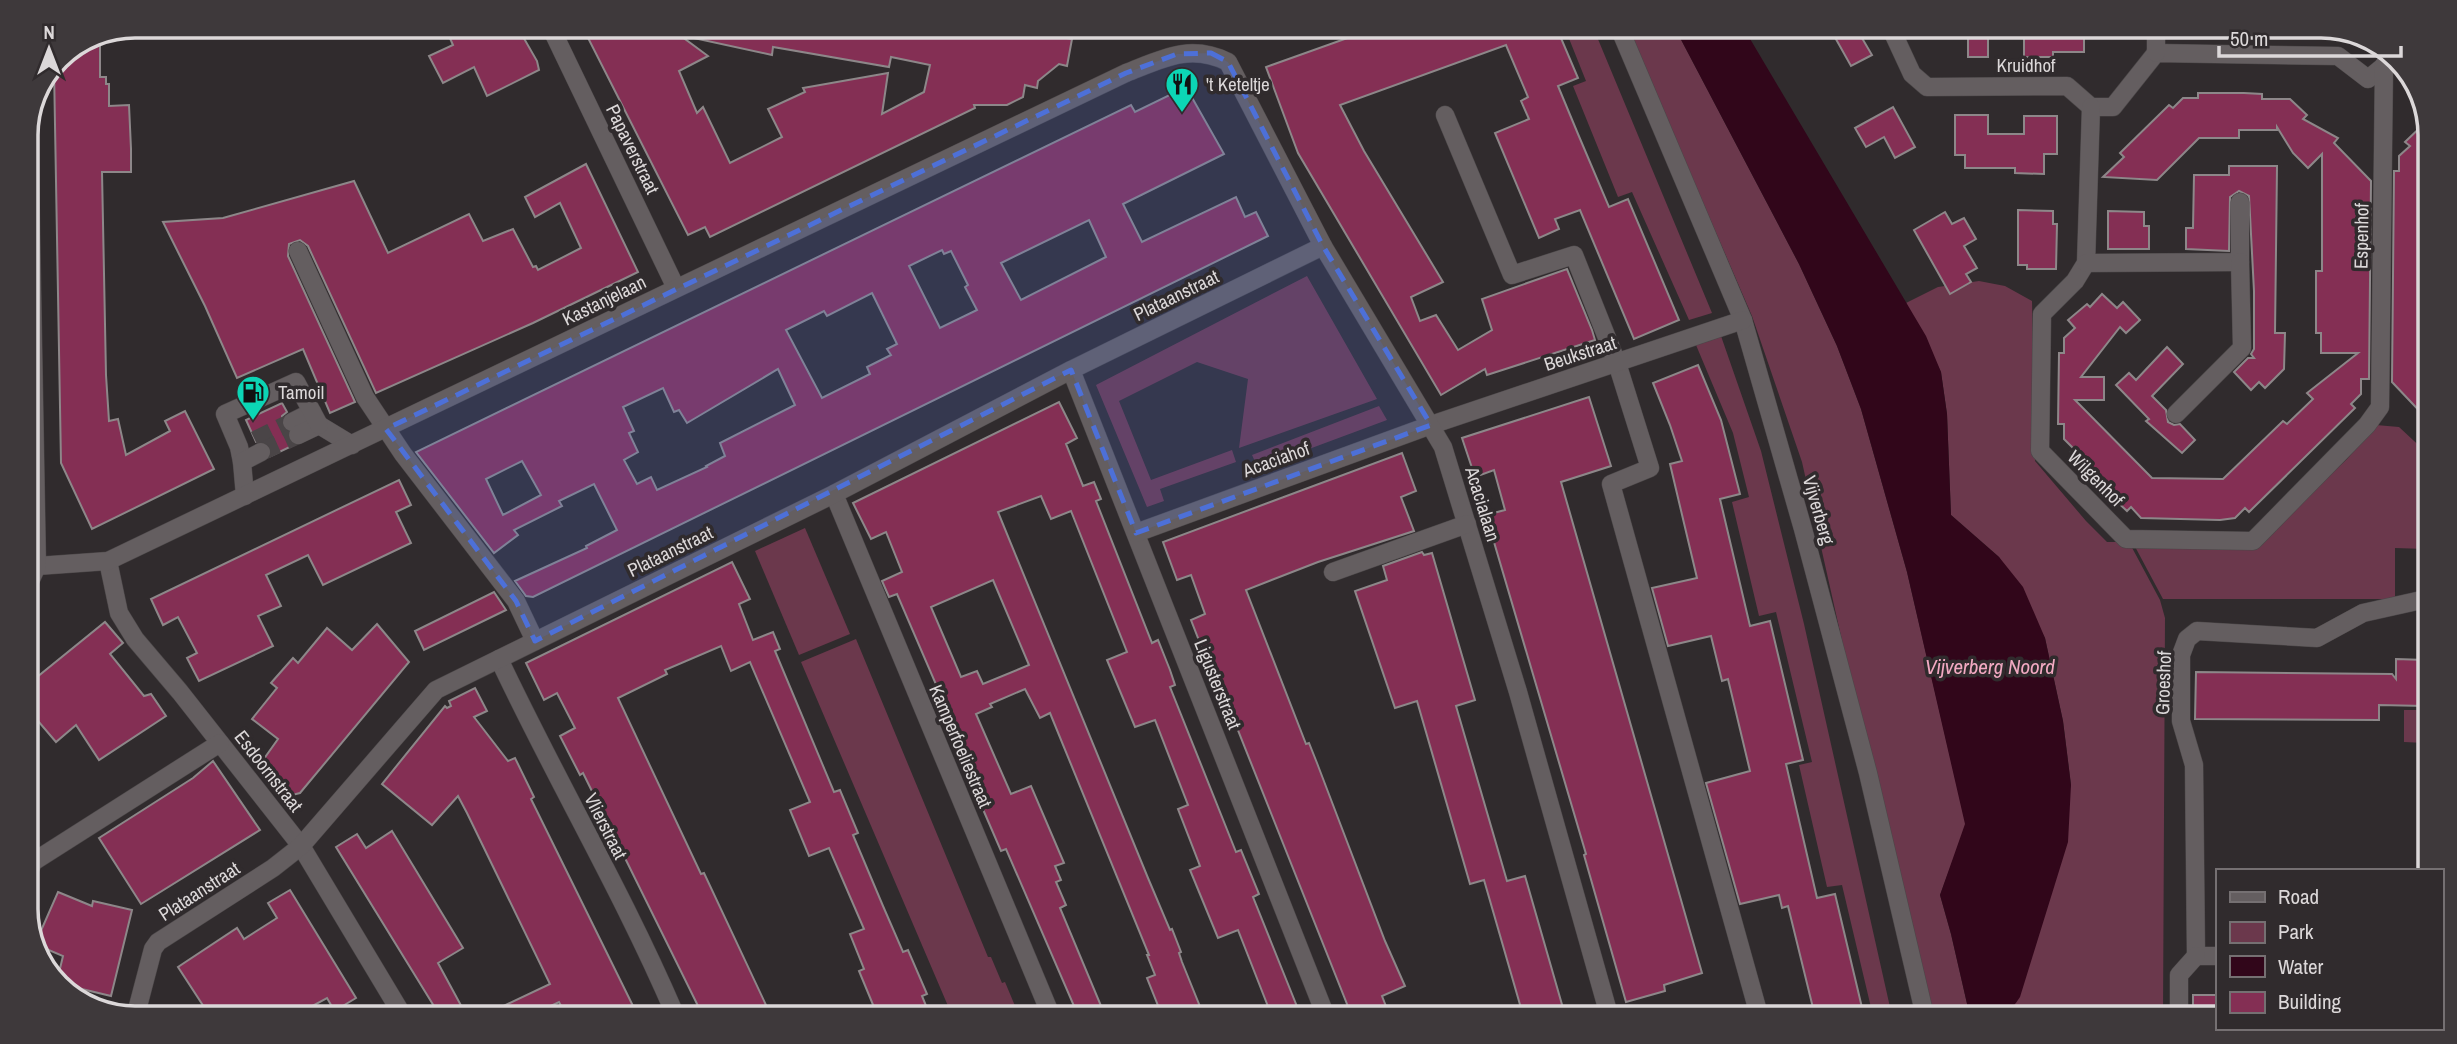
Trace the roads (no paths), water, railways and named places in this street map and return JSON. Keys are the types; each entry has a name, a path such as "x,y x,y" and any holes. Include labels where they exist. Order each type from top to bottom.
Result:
{"street":[{"name":"Papaverstraat","path":"556,39 677,288"},
{"name":"Vijverberg","path":"1624,39 1743,320 1865,759 1923,1006"},
{"name":"Kruidhof","path":"1896,39 1913,74 1927,87 2067,86 2091,107"},
{"path":"2156,39 2156,53 2113,107 2091,107 2085,263 2240,262"},
{"name":"Kastanjelaan","path":"39,566 108,561 1126,73 1177,54 1211,53"},
{"name":"Acacialaan","path":"1211,53 1228,62 1323,246 1443,446 1518,692 1606,1006"},
{"path":"2156,53 2338,56 2368,79 2387,63"},
{"name":"Espenhof","path":"2380,407 2388,64"},
{"path":"1445,115 1512,275 1574,255 1617,363 1650,468 1611,484 1756,1006"},
{"path":"2176,414 2242,348 2240,202"},
{"name":"Plataanstraat","path":"138,1006 153,949 158,942 273,868 301,846 436,690 834,495 1071,370 1323,246"},
{"path":"298,251 365,397 403,454 516,601 535,641"},
{"name":"Wilgenhof","path":"2085,263 2075,281 2042,314 2040,451 2126,539 2253,541 2367,425 2380,407"},
{"name":"Beukstraat","path":"1431,425 1743,320"},
{"name":"Ligusterstraat","path":"1071,370 1322,1006"},
{"path":"245,496 249,450 225,414 296,382 315,419 352,445"},
{"path":"295,428 315,419"},
{"name":"Acaciahof","path":"1136,533 1431,425"},
{"name":"Kamperfoeliestraat","path":"834,495 1047,1006"},
{"path":"1333,572 1467,524"},
{"name":"Esdoornstraat","path":"108,561 119,613 135,639 301,846 397,1006"},
{"name":"Groeshof","path":"2196,956 2194,765 2182,720 2182,656 2187,639 2197,631 2318,638 2363,613 2418,602"},
{"name":"Vlierstraat","path":"499,659 671,1006"},
{"path":"39,858 220,743"},
{"path":"2179,1006 2179,975 2196,956 2216,956"}],"water":[{"name":"Vijverberg Noord","path":"1681,39 1750,39 1926,336 1941,372 1947,414 1951,515 1999,557 2023,587 2045,638 2063,721 2071,785 2068,842 2020,997 2013,1006 1968,1006 1940,895 1965,824 1907,572 1861,409 1837,346 1799,264"}],"tunnel":[{"path":"255,440 292,422"},
{"path":"261,452 298,435"}],"place":[{"name":"'t Keteltje","path":"1182,114"},
{"name":"Tamoil","path":"253,422"}]}
